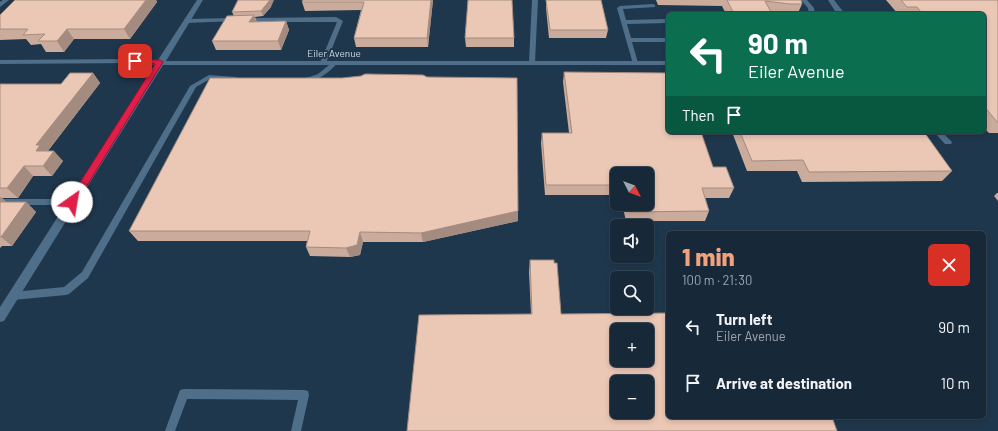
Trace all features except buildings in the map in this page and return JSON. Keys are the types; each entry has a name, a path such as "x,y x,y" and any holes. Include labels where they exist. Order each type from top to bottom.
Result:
{"street":[{"path":"0,317 200,0"},
{"path":"831,0 840,12"},
{"name":"Eiler Avenue","path":"0,62 135,61 179,64 532,62 666,63"}],"lane":[{"path":"0,5 6,0"},
{"path":"532,62 535,0"},
{"path":"804,0 811,8 812,12"},
{"path":"635,63 620,8 653,6"},
{"path":"187,21 336,19 340,21 323,63"},
{"path":"624,22 666,20"},
{"path":"629,40 666,40"},
{"path":"292,80 307,80 331,68 334,63"},
{"path":"13,296 66,291 85,275 171,127 193,86 209,77 244,79"},
{"path":"940,134 948,142"},
{"path":"0,202 72,202"},
{"path":"170,431 184,394 304,395 296,431"}],"route":[{"path":"72,202 160,62 135,61"}]}
